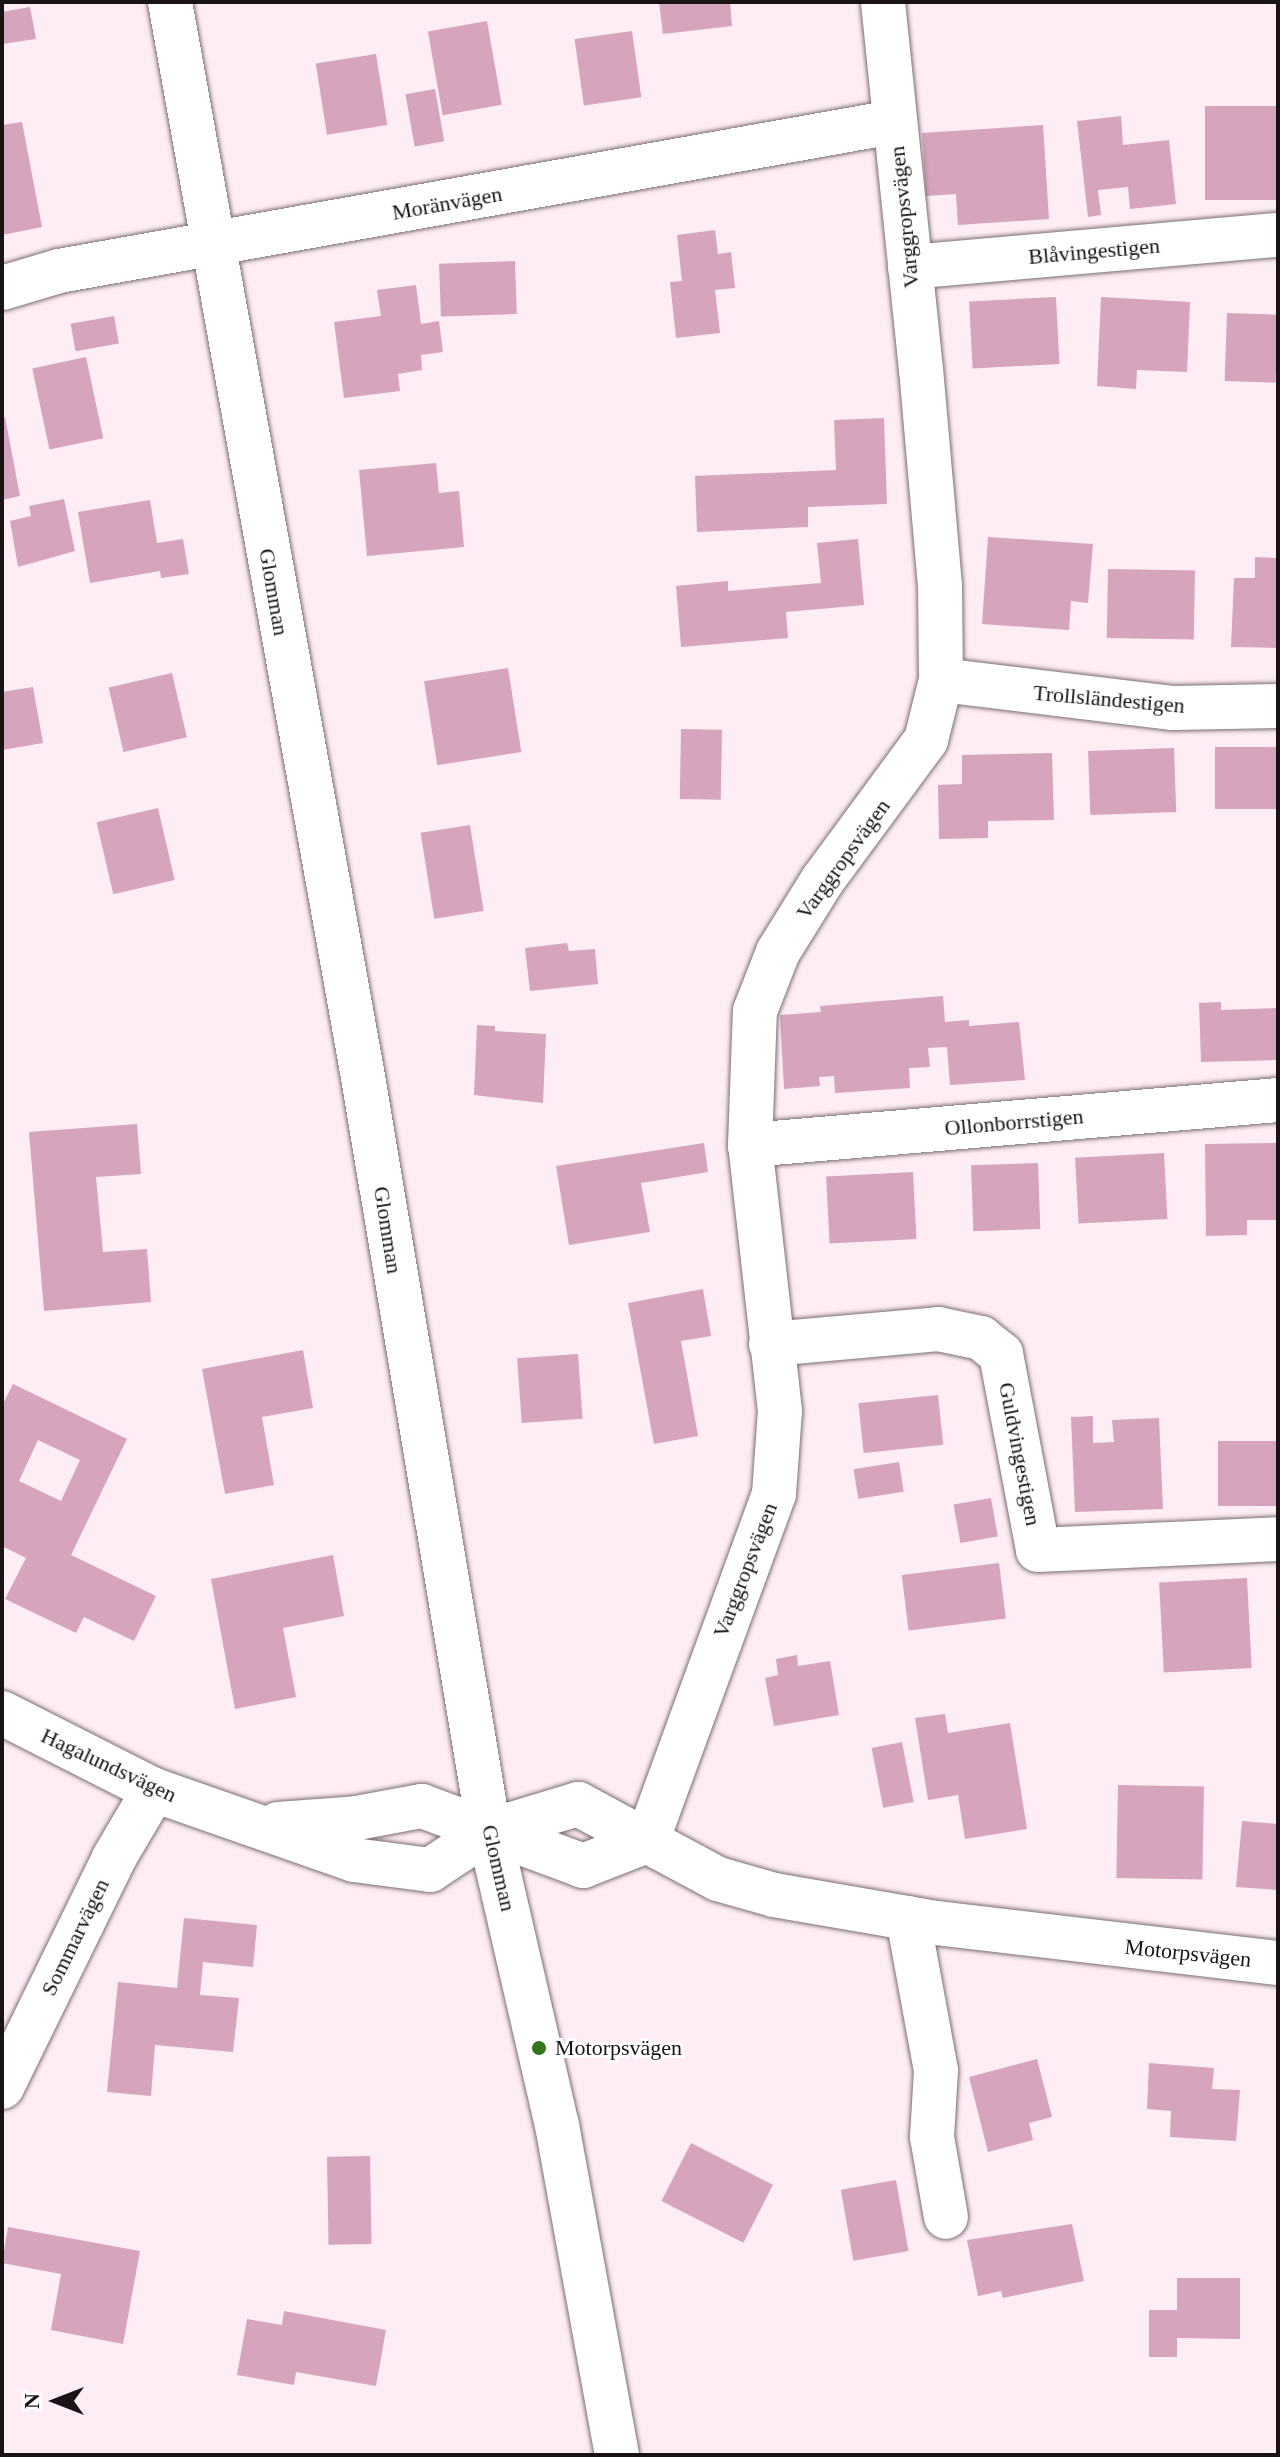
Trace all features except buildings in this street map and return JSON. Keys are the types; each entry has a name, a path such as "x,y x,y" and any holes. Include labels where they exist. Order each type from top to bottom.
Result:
{"street":[{"name":"Glomman","path":"170,2 210,246 362,1071 489,1831 557,2125 617,2455"},
{"name":"Varggropsvägen","path":"647,1841 774,1494 780,1411 750,1145 755,1011 778,952 822,881 926,740 941,680 940,586 883,2"},
{"name":"Moränvägen","path":"2,288 59,271 893,122"},
{"name":"Blåvingestigen","path":"910,267 1278,235"},
{"name":"Trollsländestigen","path":"941,680 1173,708 1278,706"},
{"name":"Ollonborrstigen","path":"750,1145 1278,1100"},
{"name":"Guldvingestigen","path":"771,1344 938,1329 981,1338 1001,1354 1038,1550 1278,1539"},
{"name":"Hagalundsvägen","path":"2,1713 154,1790 265,1826 354,1860 430,1870 489,1831"},
{"name":"Sommarvägen","path":"2,2087 101,1884 154,1790"},
{"name":"Motorpsvägen","path":"489,1831 578,1804 718,1879 774,1895 908,1918 1278,1963"},
{"name":"Hagalundsvägen","path":"265,1826 357,1818 422,1806 489,1831"},
{"path":"908,1918 936,2070 932,2137 946,2217"}],"place":[{"name":"Motorpsvägen","path":"539,2048"}]}
